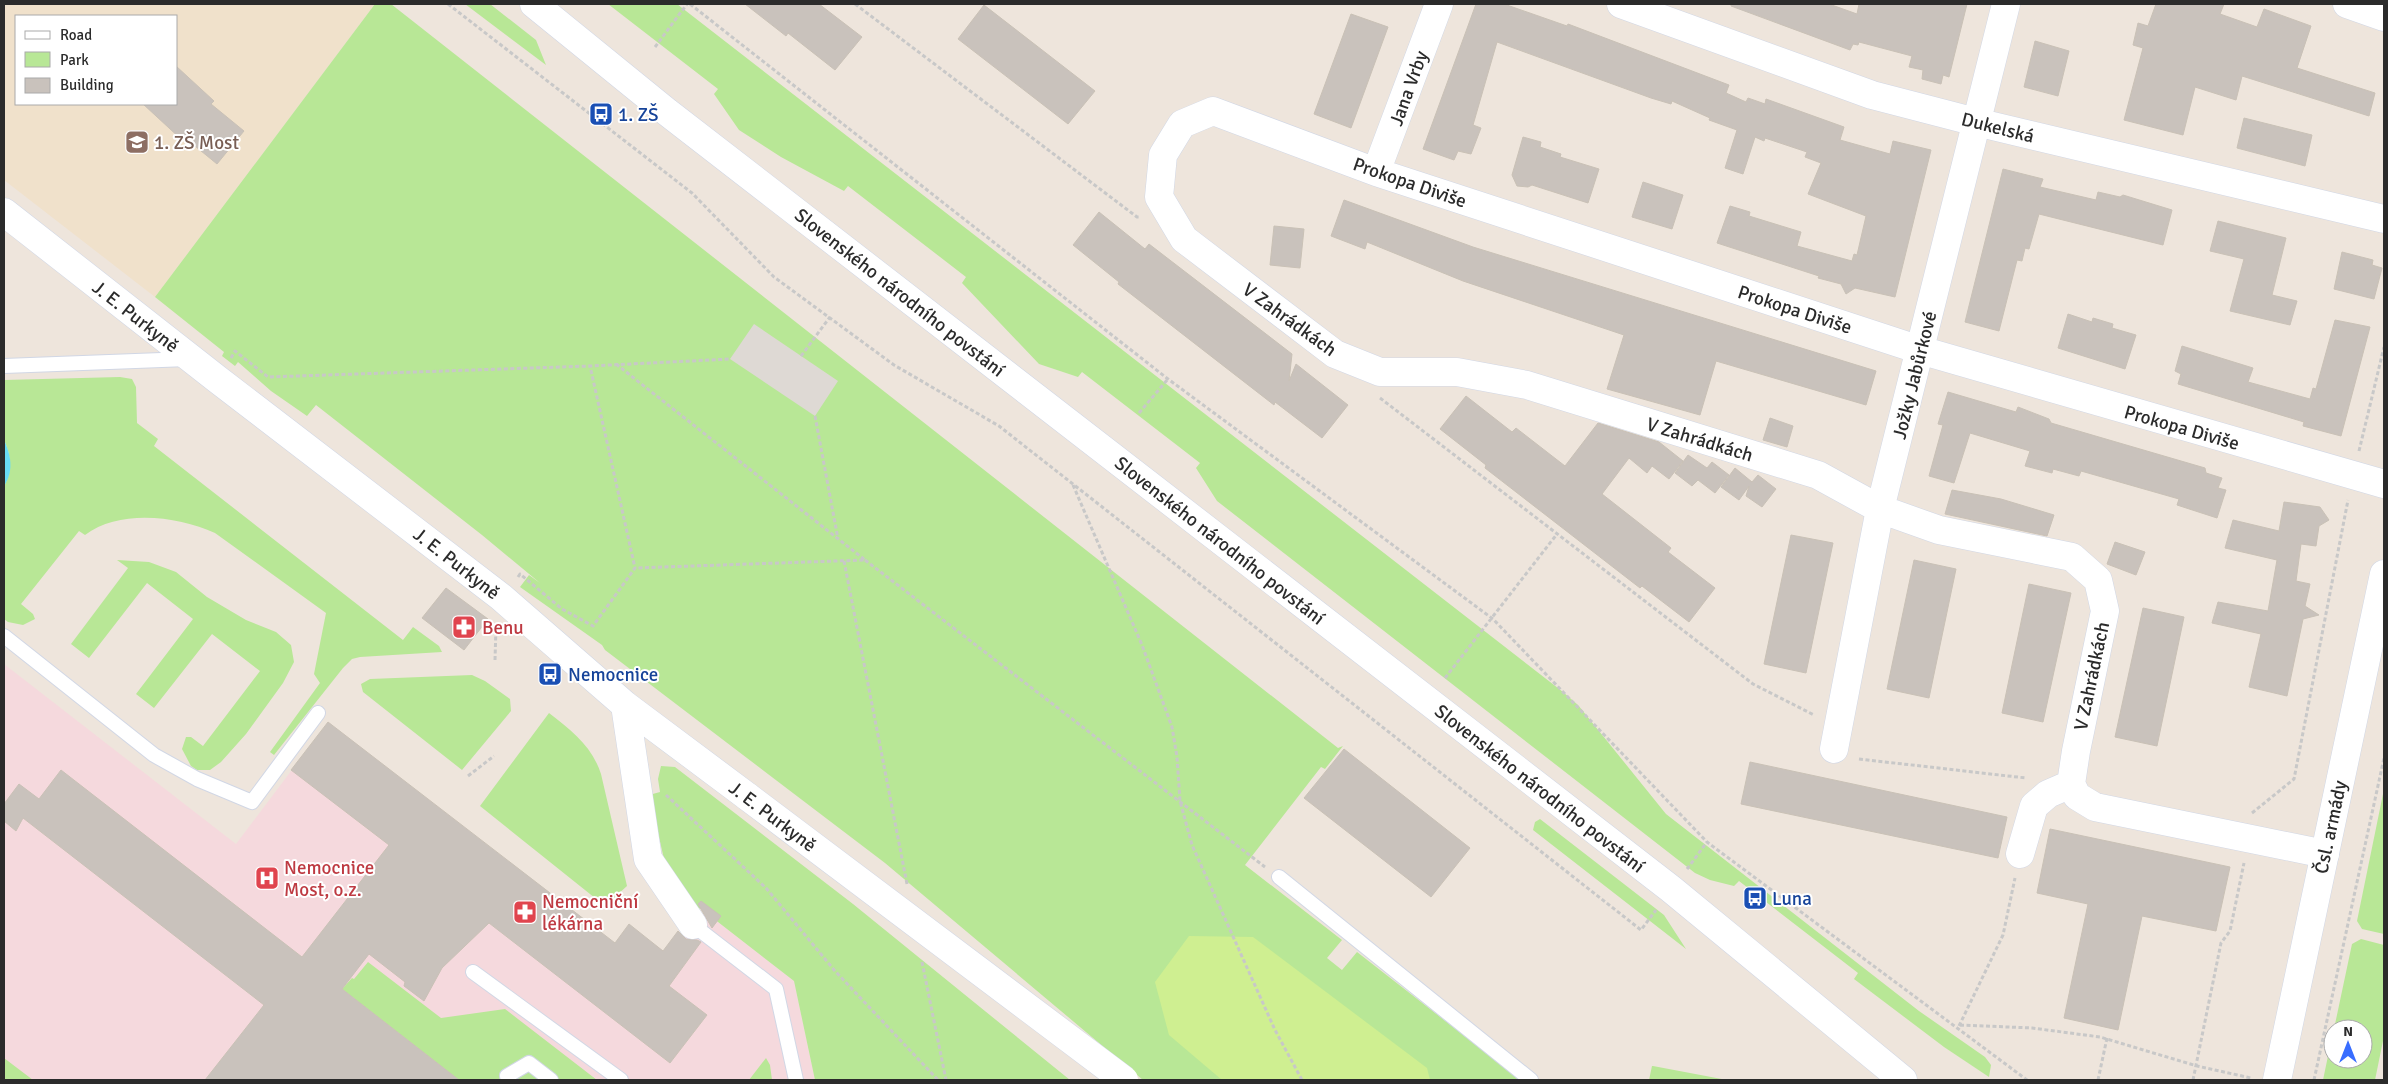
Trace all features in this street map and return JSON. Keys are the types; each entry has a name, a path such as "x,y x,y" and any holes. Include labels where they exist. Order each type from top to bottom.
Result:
{"street":[{"name":"Slovenského národního povstání","path":"534,4 667,112 1672,890 1903,1080"},
{"name":"Jana Vrby","path":"1376,172 1439,4"},
{"name":"Dukelská","path":"1621,4 1872,95 1976,122 2384,219"},
{"name":"Jožky Jabůrkové","path":"1836,738 1880,509 2006,4"},
{"path":"2347,4 2384,17"},
{"name":"V Zahrádkách","path":"1213,111 1182,124 1162,155 1159,197 1184,239 1335,354 1380,372 1457,372 1527,385 1818,475 1880,509 1939,530 2072,557 2098,580 2105,611 2071,784"},
{"name":"Prokopa Diviše","path":"1213,111 1376,172 1920,350 2384,484"},
{"name":"J. E. Purkyně","path":"4,212 191,359 501,597 625,705 1124,1080"},
{"name":"Čsl. armády","path":"2277,1080 2384,574"},
{"path":"625,705 648,859 693,925"},
{"path":"2020,854 2034,806 2048,794 2071,784 2077,796 2095,807 2248,840 2325,854"}],"lane":[{"path":"4,366 191,359"},
{"path":"4,636 154,755 197,779 252,802 318,712"},
{"path":"1279,877 1531,1080"},
{"path":"693,925 776,989 796,1080"},
{"path":"473,972 621,1080"},
{"path":"508,1080 507,1076 529,1063 551,1080"}],"path":[{"path":"448,4 692,193 774,277 894,365 999,426 1641,930"},
{"path":"655,47 689,4 1168,379 1492,619 1707,842 1959,1027 2027,1080"},
{"path":"855,4 1137,217 1172,219"},
{"path":"802,356 830,317"},
{"path":"2358,454 2384,347"},
{"path":"235,351 268,376 590,366 730,359"},
{"path":"616,364 838,540 1279,877"},
{"path":"520,574 562,609 593,626 635,568 590,366"},
{"path":"1380,372 1380,399 1752,684 1836,738 1854,758 2032,779"},
{"path":"1139,414 1168,379"},
{"path":"815,416 838,540"},
{"path":"1073,485 1142,644 1172,727 1177,757 1180,801 1192,845 1275,1030 1302,1080"},
{"path":"2193,1080 2221,943 2230,931 2248,840 2251,813 2294,779 2350,492"},
{"path":"1446,678 1557,534"},
{"path":"635,568 865,560"},
{"path":"844,561 909,891"},
{"path":"468,776 494,756"},
{"path":"2314,1080 2384,758"},
{"path":"660,790 766,888 835,971 938,1080"},
{"path":"1959,1027 2003,935 2020,854"},
{"path":"922,958 946,1080"},
{"path":"1959,1027 2032,1028 2107,1038 2197,1066 2237,1074"},
{"path":"2098,1080 2107,1038"}],"shaded area":[{"name":"1. ZŠ Most","path":"4,4 375,4 155,297 4,180"},
{"path":"754,324 838,381 815,416 730,359"},
{"name":"Nemocnice Most, o.z.","path":"4,664 236,844 328,722 615,944 629,926 669,955 705,912 794,981 815,1080 4,1080"}],"green space":[{"path":"375,4 391,4 1338,748 1343,746 1325,769 1321,767 1245,865 1342,940 1327,958 1342,970 1357,952 1521,1080 1143,1080 885,863 605,650 602,645 520,587 529,575 540,583 482,535 316,405 307,416 271,391 238,362 235,366 222,356 224,352 155,297"},
{"path":"465,4 490,4 536,40 546,65"},
{"path":"608,4 677,4 1563,692 1578,705 1666,814 1919,1011 1985,1057 1991,1065 1989,1077 1944,1047 1854,979 1858,973 1739,881 1734,886 1710,880 1695,873 1217,501 1196,468 1200,463 1082,372 1078,377 1039,364 962,283 966,277 848,186 844,191 781,157 739,130 714,94 718,89"},
{"path":"120,377 132,379 136,387 137,423 158,439 154,446 403,640 413,627 439,646 442,652 352,659 274,755 270,752 320,683 314,674 326,613 215,533 184,522 149,518 131,518 115,521 85,535 79,531 21,604 33,614 35,619 23,625 8,622 4,619 4,486 9,475 10,463 4,440 4,380"},
{"path":"117,560 149,562 176,572 207,597 246,620 276,632 291,645 294,662 283,683 246,734 221,762 210,770 197,770 191,766 182,749 186,737 191,737 203,746 260,671 212,634 154,708 136,694 193,619 147,583 89,658 71,644 128,568"},
{"path":"472,675 485,681 510,699 511,711 462,770 363,692 361,684 370,679"},
{"path":"549,713 587,747 601,774 627,886 605,906 480,806"},
{"path":"661,766 675,767 853,904 1070,1080 815,1080 794,981 700,908 698,910 665,863 649,795 660,792 658,779"},
{"path":"2384,789 2384,934 2362,929 2357,921"},
{"path":"1540,819 1664,915 1686,949 1533,830 1535,822"},
{"path":"1189,936 1253,937 1427,1068 1430,1080 1222,1080 1169,1035 1155,982"},
{"path":"2361,939 2384,945 2384,1036 2375,1080 2323,1080 2325,1069 2373,1069 2373,1019 2336,1019 2352,944"},
{"path":"368,962 441,1018 505,1009 597,1080 459,1080 342,989 352,978 354,979"},
{"path":"4,1058 33,1080 4,1080"},
{"path":"766,1058 770,1065 772,1080 749,1080"},
{"path":"1653,1066 1727,1080 1649,1080"}],"water":[{"path":"4,440 8,451 10,469 4,486"}],"building":[{"path":"745,4 819,4 862,37 835,70 788,33 786,36"},
{"path":"1476,4 1504,4 1567,26 1568,24 1729,85 1726,93 1746,102 1748,98 1765,104 1766,99 1844,127 1840,140 1890,154 1893,141 1931,150 1895,297 1855,288 1846,294 1841,284 1818,278 1819,276 1717,243 1730,206 1750,212 1749,216 1801,232 1797,246 1852,261 1854,254 1857,255 1866,216 1808,194 1821,163 1805,157 1807,152 1765,138 1764,141 1755,137 1743,174 1725,168 1737,130 1709,120 1710,118 1672,101 1671,104 1651,98 1497,42 1473,125 1481,128 1471,154 1458,151 1454,160 1423,149"},
{"path":"1731,4 1829,4 1857,14 1859,4 1967,4 1949,77 1943,75 1941,84 1922,79 1923,70 1909,67 1912,56 1859,42 1858,45 1853,44 1850,50 1731,6"},
{"path":"2156,4 2224,4 2220,14 2257,27 2264,9 2311,26 2297,68 2375,93 2369,116 2242,76 2236,100 2195,87 2183,135 2124,120 2143,48 2133,45 2138,23 2148,26"},
{"path":"984,5 1095,91 1068,124 958,39"},
{"path":"1351,14 1388,27 1351,128 1314,114"},
{"path":"2035,41 2069,51 2058,96 2024,87"},
{"path":"178,68 214,101 211,104 244,131 217,164 184,137 182,140 144,105 178,105"},
{"path":"2244,118 2312,135 2305,166 2237,148"},
{"path":"1523,137 1541,142 1540,147 1561,154 1560,157 1599,169 1588,203 1532,185 1528,187 1517,186 1512,175"},
{"path":"2003,169 2043,179 2040,187 2096,200 2098,192 2120,197 2123,195 2172,210 2163,245 2039,214 2029,249 2025,248 2022,261 2017,260 1999,331 1965,322"},
{"path":"1643,182 1683,195 1672,229 1632,217"},
{"path":"1344,200 1473,247 1876,371 1866,405 1716,361 1700,415 1607,389 1624,335 1463,281 1367,242 1365,249 1331,236"},
{"path":"1099,212 1145,249 1149,244 1292,354 1289,381 1296,364 1348,405 1322,438 1275,402 1274,405 1118,284 1119,282 1073,245"},
{"path":"2218,221 2286,238 2272,295 2297,301 2290,325 2230,311 2244,259 2210,251"},
{"path":"1274,226 1304,229 1300,268 1270,265"},
{"path":"2342,252 2373,260 2372,265 2382,268 2374,299 2334,289"},
{"path":"2068,314 2092,322 2093,318 2113,324 2112,328 2136,335 2125,369 2058,348"},
{"path":"2335,320 2370,327 2341,436 2303,426 2304,422 2178,384 2181,374 2175,371 2182,346 2253,368 2248,382 2310,399 2313,388 2316,389"},
{"path":"1948,392 2016,412 2018,407 2049,419 2051,423 2205,468 2206,473 2222,478 2218,488 2226,490 2217,518 2177,505 2179,499 2081,471 2079,476 2053,469 2052,473 2025,466 2030,451 1970,433 1954,483 1929,476 1943,425 1938,424"},
{"path":"1466,396 1512,432 1516,428 1565,466 1598,423 1659,442 1683,461 1669,479 1652,466 1647,473 1629,458 1602,494 1671,548 1668,552 1715,588 1689,622 1642,586 1640,588 1485,468 1486,465 1440,429"},
{"path":"1770,418 1793,426 1787,447 1763,440"},
{"path":"1688,455 1707,468 1712,462 1729,475 1715,493 1698,480 1692,486 1675,473"},
{"path":"1735,468 1752,482 1758,475 1776,489 1762,507 1746,496 1749,486 1739,500 1721,487"},
{"path":"1952,490 2001,499 2054,515 2047,536 1945,514"},
{"path":"2284,502 2320,507 2329,520 2319,526 2316,546 2301,544 2296,581 2310,584 2305,606 2319,615 2303,619 2287,696 2249,687 2261,634 2212,623 2218,602 2268,611 2277,560 2225,548 2233,520 2279,531"},
{"path":"1791,535 1833,543 1806,673 1764,664"},
{"path":"2115,542 2145,552 2136,575 2107,564"},
{"path":"1914,560 1956,569 1929,698 1887,689"},
{"path":"2029,584 2071,593 2043,722 2002,713"},
{"path":"446,588 488,619 464,650 422,618"},
{"path":"2143,608 2184,617 2157,746 2115,737"},
{"path":"328,722 615,943 629,924 663,951 678,931 686,939 701,942 669,986 707,1015 670,1063 489,923 442,968 424,1001 404,986 405,982 369,954 342,989 459,1080 205,1080 264,1005 23,818 16,831 4,821 4,804 19,784 39,799 61,770 302,957 389,845 291,770"},
{"path":"1344,749 1470,848 1431,897 1304,798"},
{"path":"1750,762 2007,817 1998,858 1741,804"},
{"path":"2050,829 2230,867 2216,931 2142,916 2118,1030 2064,1018 2088,904 2037,893"},
{"path":"701,901 721,916 712,928 698,904"}],"place":[{"name":"1. ZŠ","path":"601,114"},
{"name":"1. ZŠ Most","path":"137,142"},
{"name":"Benu","path":"464,627"},
{"name":"Nemocnice","path":"550,674"},
{"name":"Nemocnice Most, o.z.","path":"267,878"},
{"name":"Luna","path":"1755,898"},
{"name":"Nemocniční lékárna","path":"525,912"}]}
